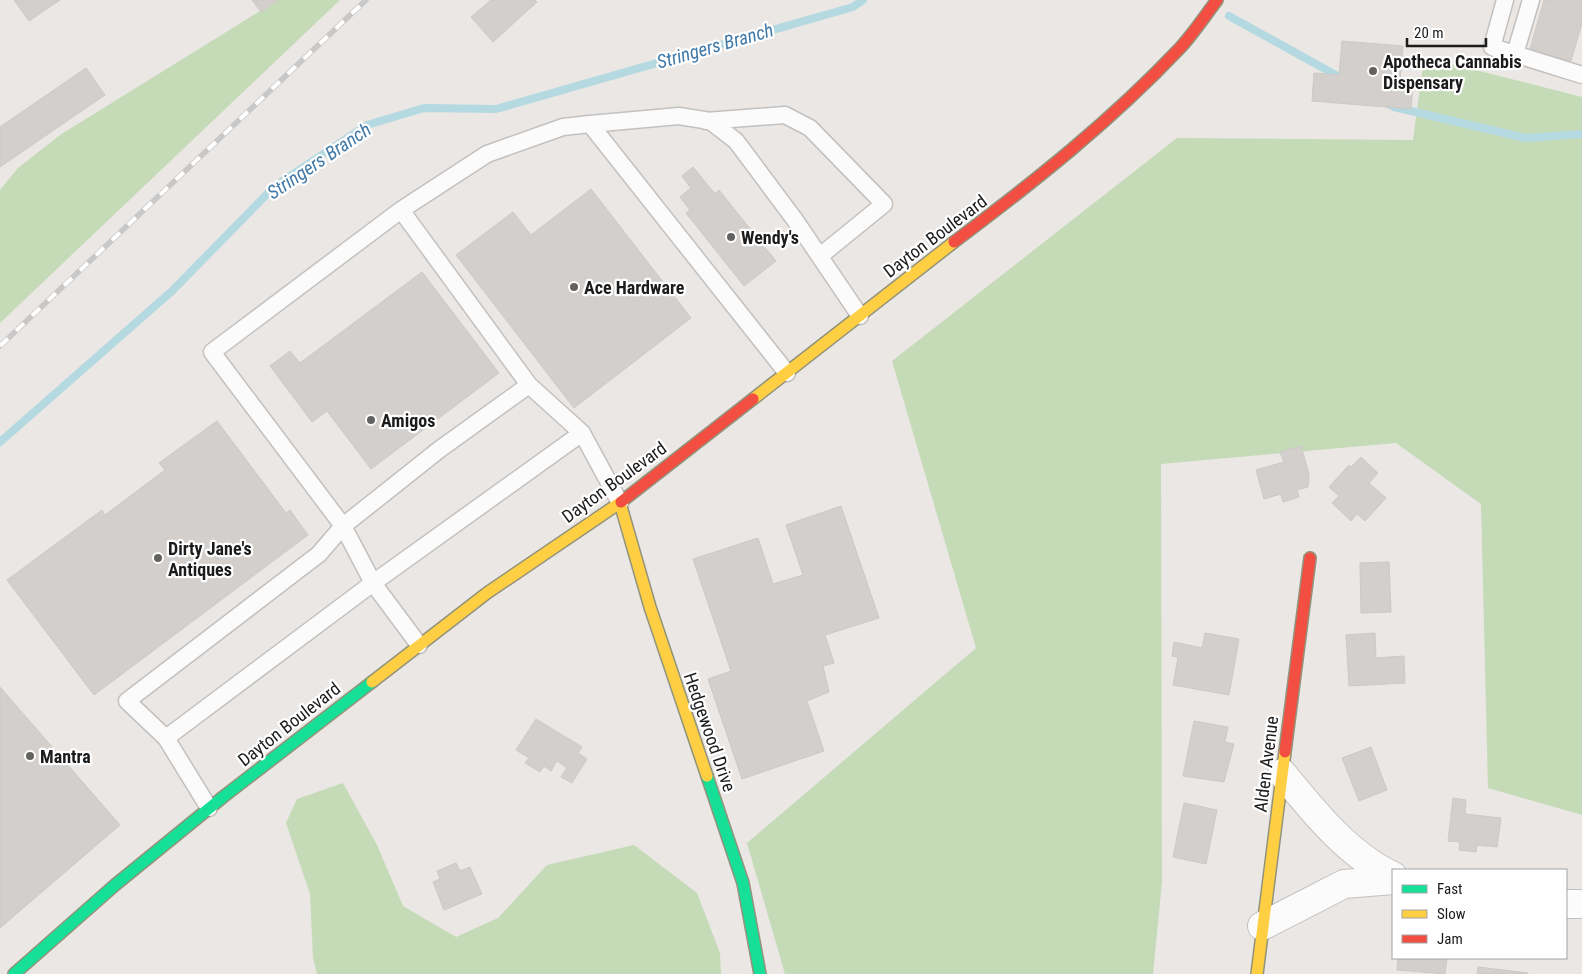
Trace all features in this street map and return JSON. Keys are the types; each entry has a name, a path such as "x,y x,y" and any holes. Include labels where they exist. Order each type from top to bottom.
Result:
{"main road":[{"name":"Dayton Boulevard","path":"14,974 115,885 209,808 419,645 487,593 620,503 1052,169 1112,116 1181,47 1217,0"},
{"name":"Hedgewood Drive","path":"620,503 650,608 743,884 760,974"},
{"name":"Alden Avenue","path":"1257,974 1310,558"}],"street":[{"path":"1282,773 1312,810 1376,868 1392,877"},
{"path":"1262,926 1344,884 1392,878"},
{"path":"1567,904 1582,904"}],"lane":[{"path":"1505,0 1492,47 1582,75"},
{"path":"1515,54 1531,0"},
{"path":"419,645 373,583 343,526 212,352 401,210 487,154 564,128 679,116 706,120 785,116 810,128 884,204 820,256"},
{"path":"706,120 736,141 820,256 860,316"},
{"path":"590,124 787,373"},
{"path":"401,210 529,385 582,433 620,503"},
{"path":"209,808 166,738 127,701 319,554 343,526 440,449 529,385"},
{"path":"166,738 373,583 582,433"}],"green space":[{"path":"278,0 340,0 0,323 0,190 18,168 60,135"},
{"path":"1424,57 1582,97 1582,815 1488,788 1481,504 1396,443 1161,464 1162,882 1153,974 785,974 747,843 976,648 892,361 1177,138 1413,140"},
{"path":"343,783 377,845 403,906 456,937 498,918 547,865 634,845 697,893 720,953 721,974 317,974 313,958 310,894 286,823 297,799"}],"building":[{"path":"14,0 60,0 29,21"},
{"path":"252,0 278,0 261,12"},
{"path":"491,0 535,0 537,2 493,42 471,17"},
{"path":"1544,0 1582,0 1582,23 1571,61 1530,49"},
{"path":"1342,41 1403,46 1400,81 1413,82 1411,109 1312,101 1314,73 1339,75"},
{"path":"86,68 105,95 0,167 0,127"},
{"name":"Wendy's","path":"693,167 715,194 719,190 776,261 744,286 686,213 690,210 680,197 691,188 682,176"},
{"name":"Ace Hardware","path":"591,189 691,318 574,408 456,255 513,212 531,235"},
{"path":"422,272 499,373 371,469 327,411 312,422 270,366 290,351 300,363"},
{"name":"Dirty Jane's Antiques","path":"217,421 286,513 290,510 308,535 94,695 7,580 102,510 105,515 165,470 159,463"},
{"path":"1301,446 1309,474 1308,487 1297,490 1299,497 1283,502 1281,494 1264,499 1256,470 1284,462 1280,452"},
{"path":"1361,457 1378,473 1369,483 1386,498 1365,521 1357,514 1351,521 1332,503 1339,496 1329,487 1349,465 1351,467"},
{"path":"841,506 879,618 825,635 834,663 823,666 829,692 807,701 824,751 742,779 708,679 731,671 693,559 758,538 773,584 803,575 786,525"},
{"path":"1389,562 1391,612 1361,613 1360,563"},
{"path":"1205,633 1239,639 1229,695 1173,685 1178,657 1172,656 1174,642 1202,648"},
{"path":"1375,633 1376,658 1404,656 1405,683 1349,686 1346,635"},
{"name":"Mantra","path":"0,687 120,825 0,928"},
{"path":"536,719 582,747 578,753 587,759 572,783 561,777 567,768 557,761 551,771 544,766 540,772 525,763 529,758 516,750"},
{"path":"1194,721 1228,727 1225,742 1234,744 1224,782 1183,776"},
{"path":"1371,747 1387,790 1359,801 1342,758"},
{"path":"1453,798 1466,800 1465,814 1501,818 1497,847 1477,845 1476,852 1459,850 1460,842 1448,841"},
{"path":"1184,803 1217,810 1206,864 1173,857"},
{"path":"456,863 460,871 470,867 482,894 444,910 433,882 440,879 437,871"},
{"path":"1398,959 1447,959 1445,974 1397,970"},
{"path":"1478,967 1528,973 1528,974 1477,974"}],"waterway":[{"name":"Stringers Branch","path":"0,442 172,291 275,186 367,125 424,108 496,109 853,7 863,0"},
{"path":"1229,16 1343,79"},
{"path":"1388,104 1525,138 1582,134"}],"railway":[{"path":"0,346 366,0"}],"traffic: fast":[{"path":"14,974 115,885 223,797 372,682"},
{"path":"707,776 743,883 760,974"}],"traffic: slow":[{"path":"753,399 954,242"},
{"path":"372,682 487,593 621,502"},
{"path":"620,503 650,607 707,776"},
{"path":"1257,974 1285,752"}],"traffic: jam":[{"path":"954,242 1071,150 1127,101 1180,48 1217,0"},
{"path":"621,502 753,399"},
{"path":"1285,752 1310,558"}],"place":[{"name":"Apotheca Cannabis Dispensary","path":"1373,71"},
{"name":"Wendy's","path":"731,237"},
{"name":"Ace Hardware","path":"574,287"},
{"name":"Amigos","path":"371,420"},
{"name":"Dirty Jane's Antiques","path":"158,558"},
{"name":"Mantra","path":"30,756"}]}
